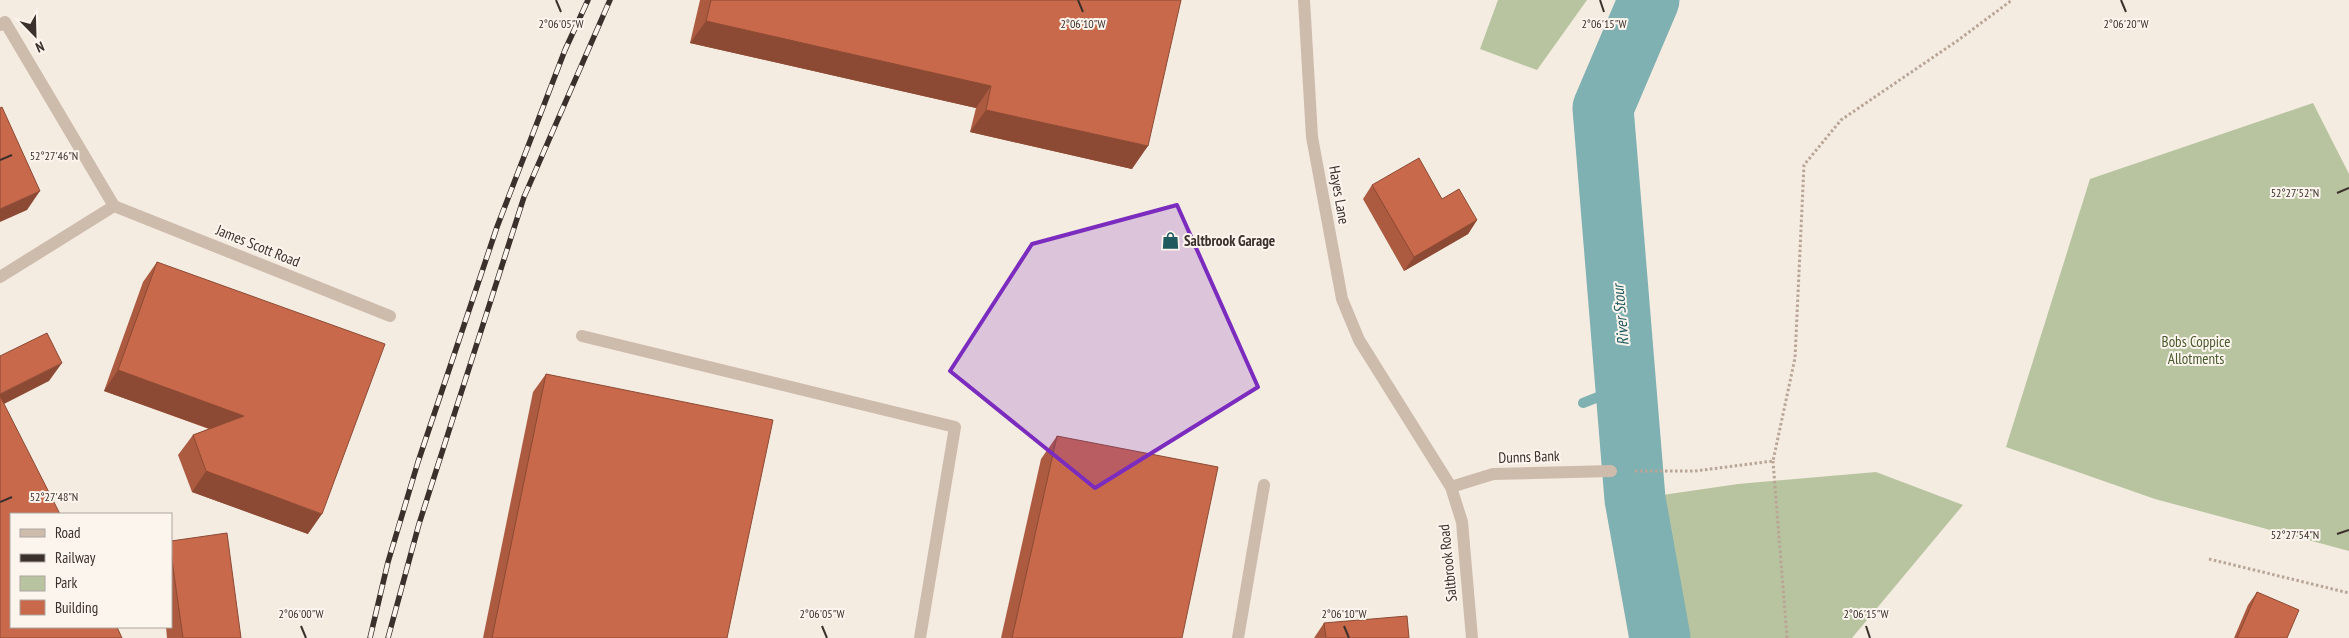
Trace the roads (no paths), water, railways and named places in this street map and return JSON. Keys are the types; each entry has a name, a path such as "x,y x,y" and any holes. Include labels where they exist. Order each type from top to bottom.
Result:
{"street":[{"name":"Hayes Lane","path":"1304,0 1312,137 1342,299 1359,340 1385,385"},
{"path":"0,277 114,206 2,20"},
{"name":"James Scott Road","path":"114,206 390,316"},
{"path":"582,336 955,427 920,638"},
{"name":"Saltbrook Road","path":"1385,385 1451,487 1462,522 1472,638"},
{"name":"Dunns Bank","path":"1451,487 1493,474 1611,471"},
{"path":"1238,638 1264,485"}],"waterway":[{"name":"River Stour","path":"1649,0 1603,108 1635,499 1660,638"},
{"path":"1583,403 1626,386"}],"railway":[{"path":"370,638 388,562 418,462 497,227 565,50 588,0"},
{"path":"388,638 419,524 524,197 610,0"}],"place":[{"name":"Saltbrook Garage","path":"1170,241"}],"park label":[{"name":"Bobs Coppice Allotments","path":"2196,350"}]}
